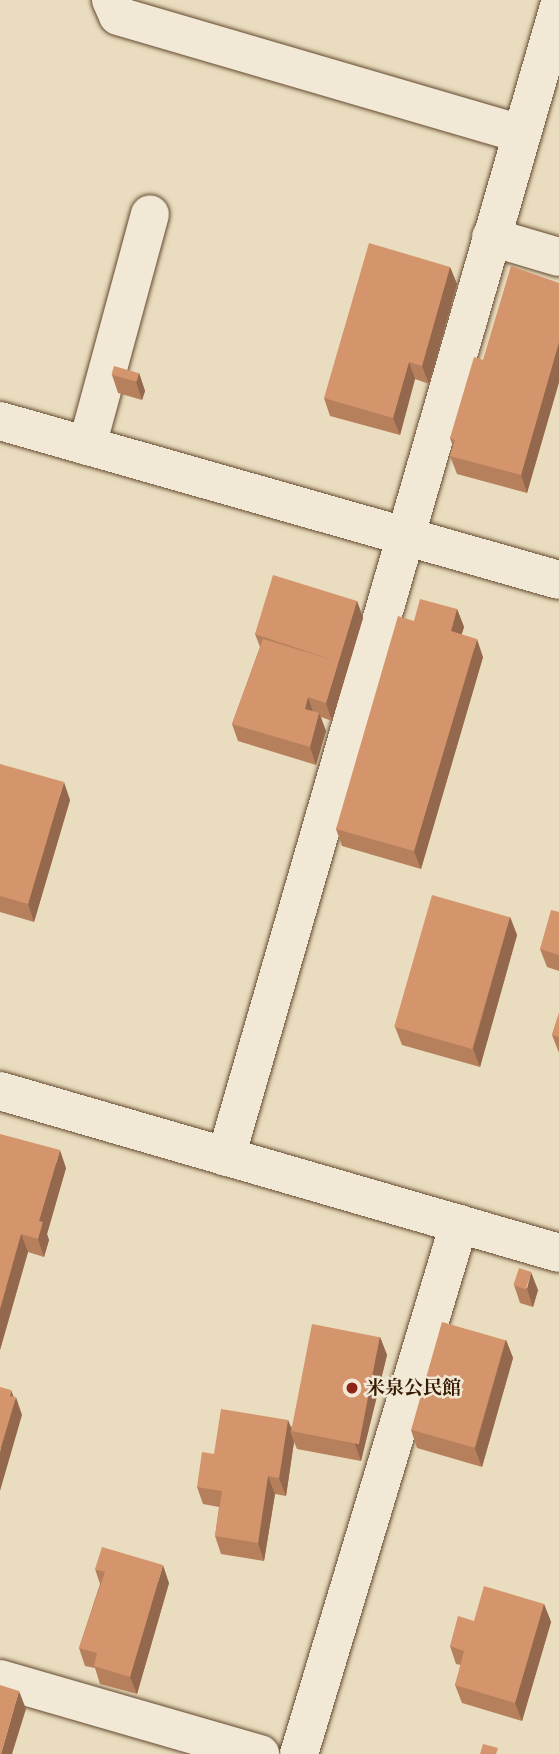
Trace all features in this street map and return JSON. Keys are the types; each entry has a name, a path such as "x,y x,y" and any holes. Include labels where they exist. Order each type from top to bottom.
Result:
{"street":[{"path":"111,0 118,16 521,134"},
{"path":"226,1157 559,6"},
{"path":"88,446 150,214"},
{"path":"491,237 559,257"},
{"path":"0,421 559,580"},
{"path":"0,1091 559,1252"},
{"path":"299,1754 459,1224"},
{"path":"0,1679 260,1754"}],"building":[{"path":"369,243 450,267 422,366 409,362 393,418 324,398"},
{"path":"511,266 559,283 559,342 521,475 450,456 455,440 450,438 474,357 483,360"},
{"path":"114,366 139,373 137,382 112,375"},
{"path":"273,575 357,601 326,703 308,697 305,709 319,713 310,747 232,724 263,639 333,660 255,634"},
{"path":"420,599 457,609 451,631 477,639 414,851 336,829 398,616 414,621"},
{"path":"0,764 64,782 28,904 0,896"},
{"path":"432,895 510,917 472,1049 394,1027"},
{"path":"551,910 559,912 559,955 540,949"},
{"path":"559,1013 559,1037 552,1035"},
{"path":"0,1134 60,1150 39,1221 43,1222 38,1239 21,1234 0,1309"},
{"path":"519,1268 531,1272 526,1289 513,1285"},
{"path":"442,1322 505,1340 475,1448 411,1430"},
{"path":"312,1324 380,1337 359,1444 291,1431"},
{"path":"0,1387 11,1390 10,1396 16,1397 0,1451"},
{"path":"221,1409 288,1420 279,1478 268,1476 258,1543 215,1536 222,1491 197,1487 202,1452 214,1454"},
{"path":"102,1547 163,1565 130,1677 94,1666 97,1653 79,1648 105,1572 95,1569"},
{"path":"484,1586 544,1604 515,1703 455,1685 464,1651 450,1646 458,1616 474,1621"},
{"path":"0,1685 19,1691 1,1754 0,1754"},
{"path":"483,1744 498,1748 496,1754 480,1754"}],"place":[{"name":"米泉公民館","path":"352,1388"}]}
